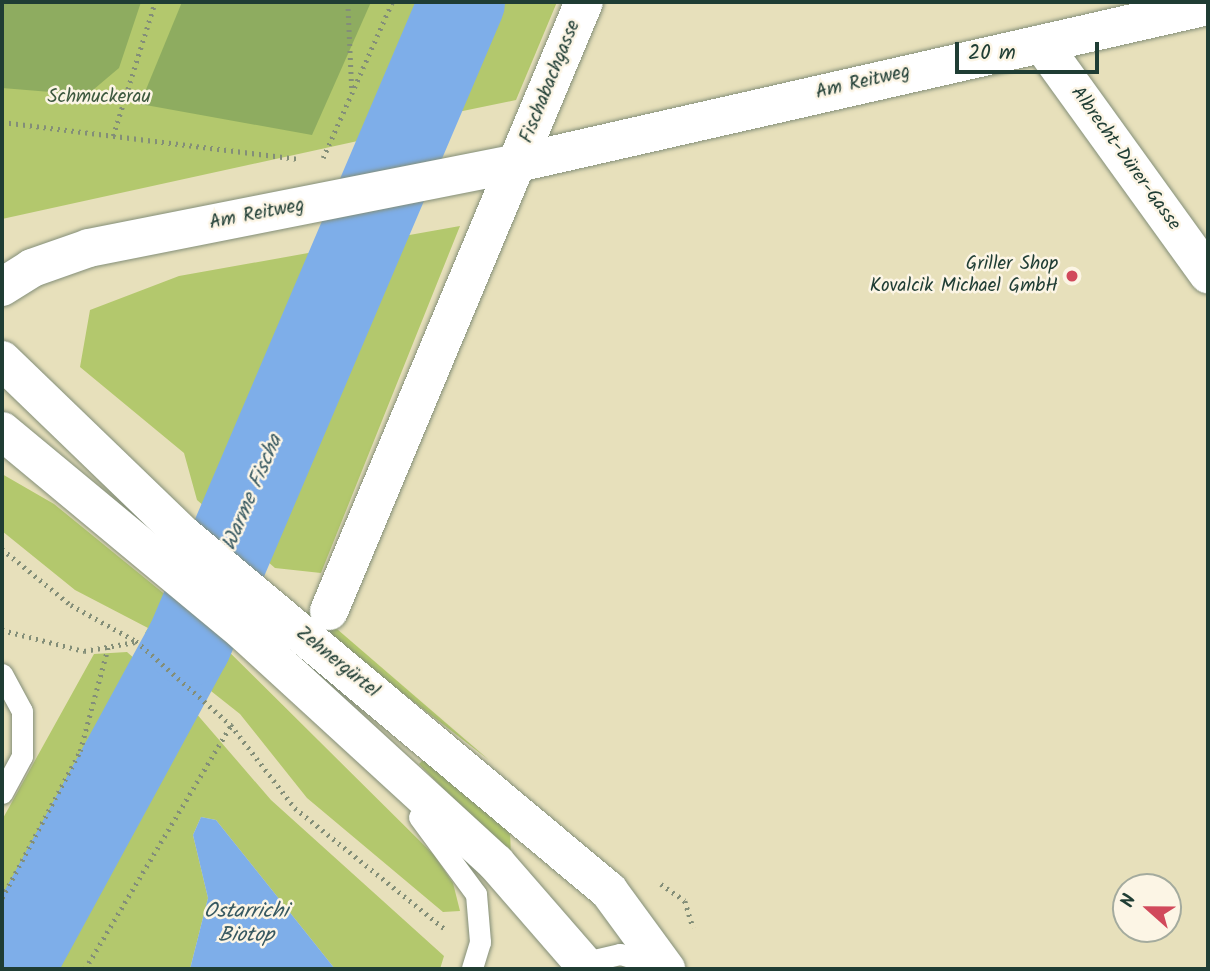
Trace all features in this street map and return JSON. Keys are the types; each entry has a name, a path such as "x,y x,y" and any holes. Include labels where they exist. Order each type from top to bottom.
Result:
{"street":[{"name":"Fischabachgasse","path":"519,163 584,2"},
{"name":"Am Reitweg","path":"2,287 32,268 89,248 436,177 519,163 1208,6"},
{"name":"Albrecht-Dürer-Gasse","path":"1042,44 1208,274"},
{"path":"329,611 519,163"},
{"name":"Zehnergürtel","path":"2,360 174,549"},
{"name":"Zehnergürtel","path":"2,431 174,549 252,616 609,891 664,968"},
{"name":"Zehnergürtel","path":"252,616 314,698 496,863 595,965"}],"lane":[{"path":"2,674 22,711 22,756 2,793"},
{"path":"314,698 342,744 437,834 476,894 480,942 472,969"},
{"path":"609,891 595,965 664,968"}],"path":[{"path":"113,136 155,2"},
{"path":"348,2 352,92"},
{"path":"2,122 113,136 168,138 321,162 392,2"},
{"path":"2,549 72,605 136,641 231,725 295,808 433,924 480,942"},
{"path":"2,629 84,651 136,641"},
{"path":"2,898 80,751 108,646"},
{"path":"85,969 231,725"}],"green space":[{"name":"Schmuckerau","path":"2,2 440,2 385,135 2,219"},
{"path":"2,2 141,2 119,68 87,95 2,88"},
{"path":"182,2 371,2 312,135 140,104"},
{"path":"440,2 499,2 453,113 385,135"},
{"path":"499,2 557,2 516,100 453,113"},
{"path":"460,226 321,573 275,568 197,500 184,453 80,367 90,310 179,276"},
{"path":"2,474 54,504 189,614 168,655 145,633 148,628 75,590 2,531"},
{"path":"310,612 330,623 489,760 299,613"},
{"path":"208,631 434,855 453,883 460,911 443,912 307,798 240,714 187,672"},
{"path":"127,652 195,712 271,800 444,956 440,969 335,969 216,820 201,817 193,835 208,898 190,969 2,969 2,820 94,654"},
{"path":"425,758 510,831 511,857 419,764"}],"water":[{"name":"Ostarrichi Biotop","path":"201,817 216,820 335,969 190,969 208,898 193,835"}],"waterway":[{"name":"Warme Fischa","path":"11,969 189,643 462,2"}],"place":[{"name":"Griller Shop Kovalcik Michael GmbH","path":"1072,276"}]}
